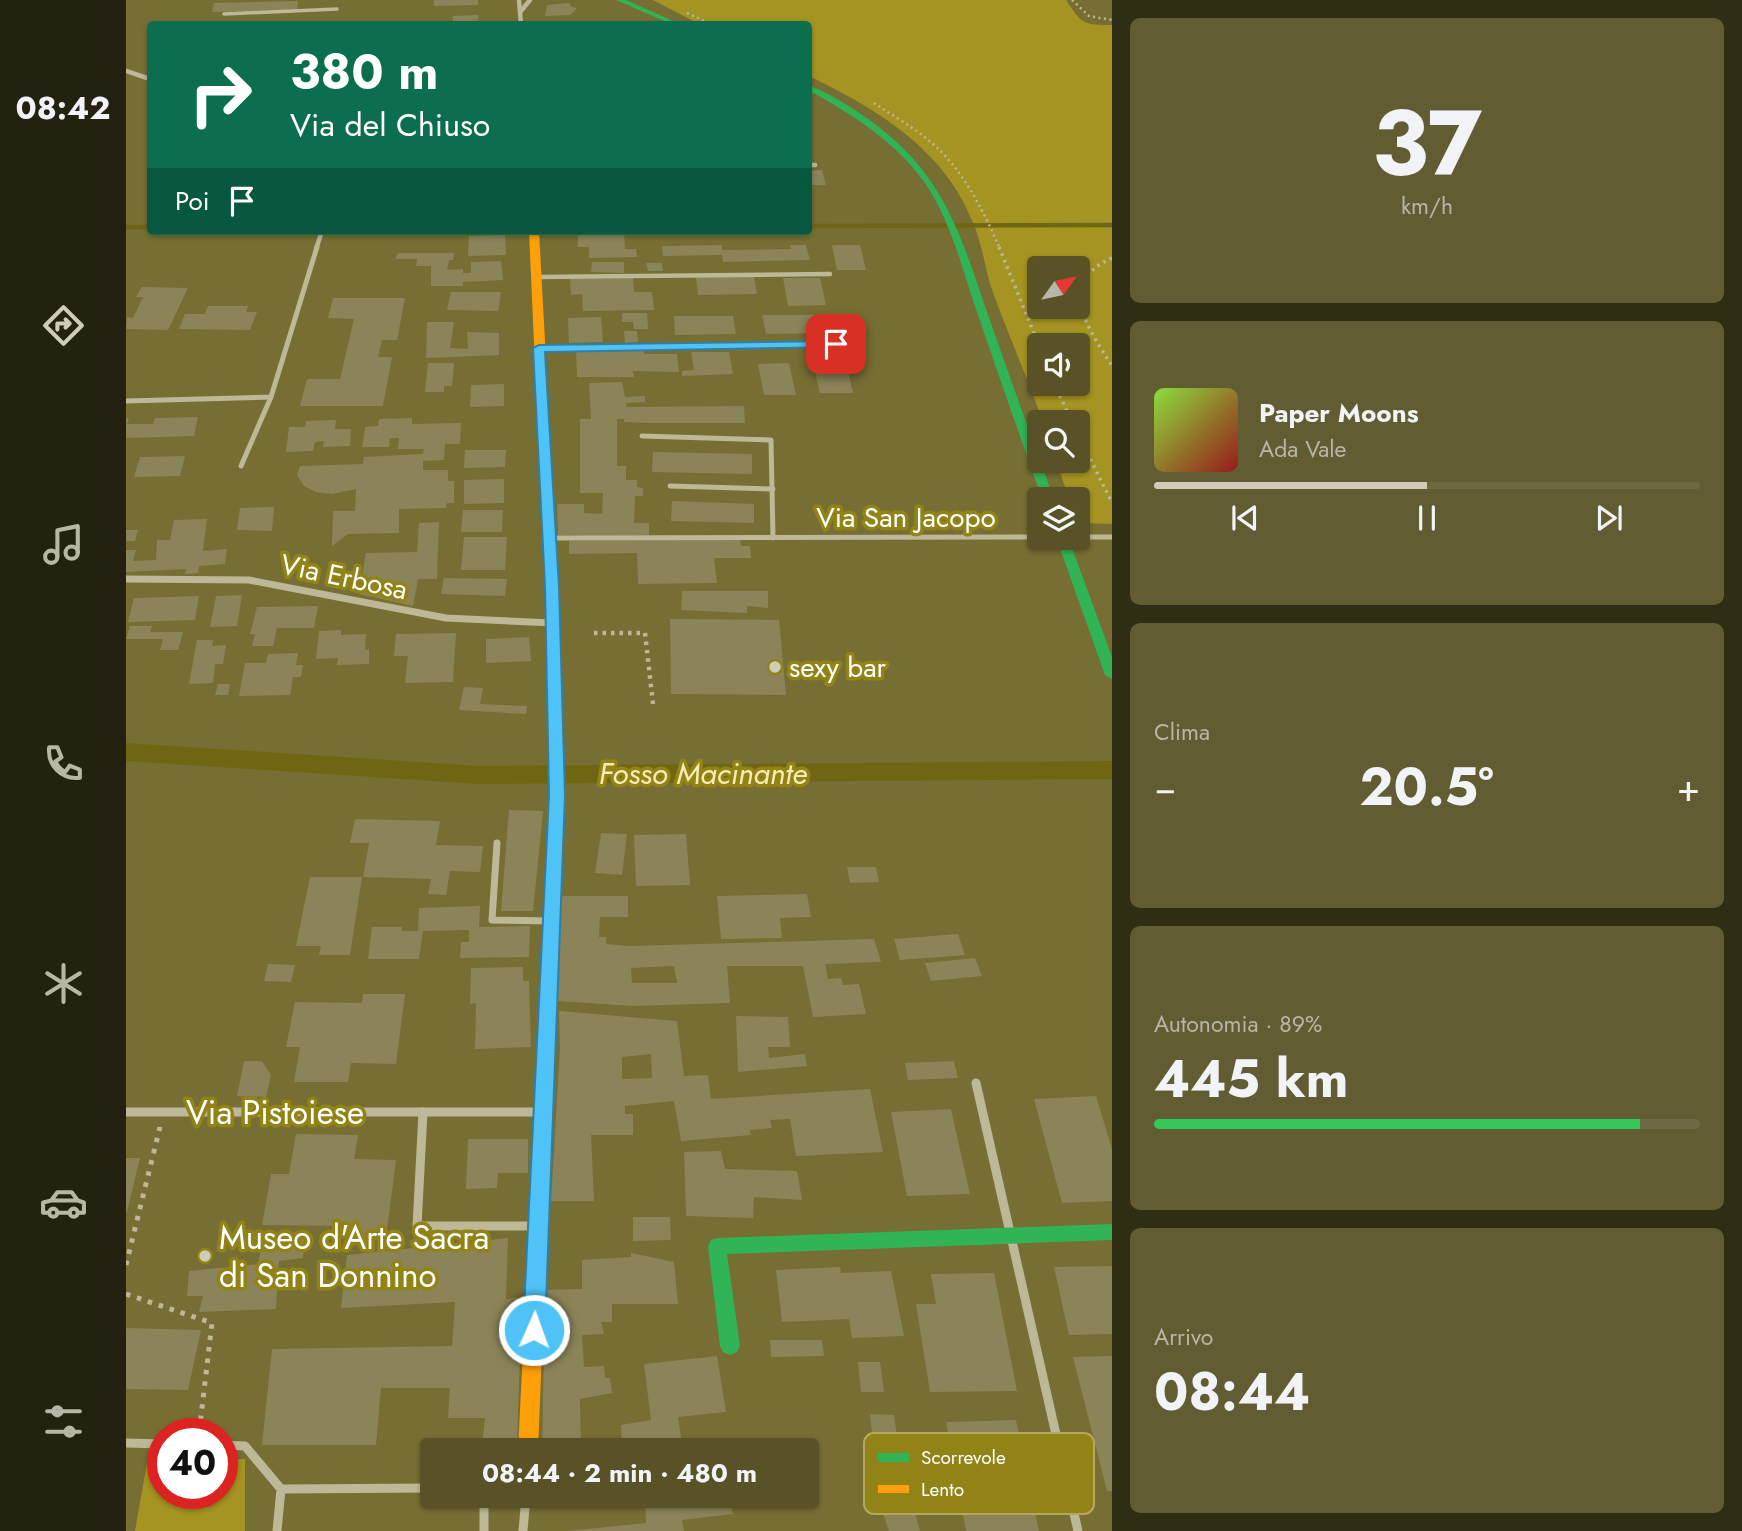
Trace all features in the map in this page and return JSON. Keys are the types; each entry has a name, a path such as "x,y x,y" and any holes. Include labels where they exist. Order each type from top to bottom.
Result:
{"street":[{"path":"519,0 521,21"},
{"path":"521,11 530,0"},
{"path":"620,0 668,21"},
{"path":"638,0 670,21"},
{"path":"126,71 147,78"},
{"path":"812,89 859,116 897,146 926,178 946,212 1044,487"},
{"path":"241,466 271,397 321,235"},
{"path":"529,1438 557,795 554,623 534,235"},
{"path":"539,348 836,344"},
{"path":"126,401 271,397"},
{"path":"642,436 771,440 774,538"},
{"path":"670,486 773,489"},
{"name":"Via San Jacopo","path":"550,538 1027,537"},
{"path":"1090,537 1112,537"},
{"path":"1067,550 1112,675"},
{"name":"Via Erbosa","path":"126,579 262,581 446,618 554,623"},
{"path":"497,843 492,920 550,921"},
{"path":"976,1083 1055,1433"},
{"name":"Via Pistoiese","path":"126,1112 543,1112"},
{"path":"423,1112 417,1226 539,1226"},
{"path":"730,1346 717,1247 1112,1232"},
{"path":"126,1443 147,1444"},
{"path":"238,1446 245,1446 281,1489 277,1531"},
{"path":"281,1489 420,1488"},
{"path":"484,1508 484,1531"},
{"path":"523,1531 525,1508"}],"lane":[{"path":"224,14 337,9"},
{"path":"536,277 830,274"}],"path":[{"path":"1072,0 1079,10 1092,18 1112,20"},
{"path":"985,213 1034,333"},
{"path":"1112,258 1090,267 1082,277 1079,288 1084,312 1112,366"},
{"path":"1090,458 1112,503"},
{"path":"594,633 645,633 653,704"},
{"path":"126,1265 163,1112"},
{"path":"126,1294 212,1323 201,1418"}],"shaded area":[{"path":"653,0 1066,0 1084,22 1112,25 1112,524 1090,523 1090,487 1065,487 1060,473 1090,473 1090,410 1038,410 1033,396 1090,396 1090,333 1027,333 1027,380 991,287 974,225 961,198 946,174 927,153 884,118 812,78 812,21 693,21"},
{"path":"238,1459 245,1459 245,1531 135,1531 147,1463 147,1509 238,1509"}],"building":[{"path":"434,0 478,0 478,5 434,6"},
{"path":"298,1 297,10 212,12 214,3"},
{"path":"569,3 577,8 570,15 545,16 547,5"},
{"path":"478,15 479,21 452,21 453,16"},
{"path":"822,170 826,185 812,185 812,171"},
{"path":"505,235 506,255 468,256 469,236"},
{"path":"578,235 624,235 625,249 636,249 637,257 589,258 589,247 578,247"},
{"path":"722,245 722,250 791,249 790,245 806,245 810,260 723,262 722,255 663,256 662,246"},
{"path":"832,245 860,245 866,270 837,270"},
{"path":"398,253 454,253 447,270 463,269 463,273 471,273 471,262 501,261 503,280 463,282 463,286 431,286 431,266 416,266 417,259 395,259"},
{"path":"592,262 624,262 624,273 591,272"},
{"path":"646,263 662,263 663,271 648,271"},
{"path":"696,277 754,277 757,294 698,295"},
{"path":"633,278 634,292 652,292 654,310 583,311 582,294 571,295 570,279"},
{"path":"783,278 820,278 826,305 788,306"},
{"path":"142,287 188,288 168,330 126,329 127,317 133,318 143,297 136,297"},
{"path":"451,292 501,292 498,311 447,310"},
{"path":"333,298 405,298 397,340 382,340 378,357 392,357 383,406 300,406 307,379 340,379 354,319 328,318"},
{"path":"208,306 248,306 246,312 257,312 250,330 179,329 185,314 205,314"},
{"path":"622,313 647,313 648,329 634,329 633,322 622,322"},
{"path":"762,315 823,315 828,333 766,334"},
{"path":"674,316 733,316 736,334 675,335"},
{"path":"601,317 603,342 569,343 568,318"},
{"path":"427,322 454,322 450,348 468,349 467,332 499,333 499,355 426,358"},
{"path":"624,331 637,331 638,342 625,343"},
{"path":"644,348 644,354 677,354 679,372 633,371 634,377 577,377 576,349"},
{"path":"691,352 729,352 733,374 682,376 682,371 694,370"},
{"path":"846,362 853,393 820,393 813,363"},
{"path":"428,363 454,363 452,386 444,386 444,392 425,392"},
{"path":"789,363 796,395 764,395 758,364"},
{"path":"622,382 625,397 645,396 645,402 626,403 626,407 744,406 745,423 647,423 617,419 617,466 626,466 626,480 637,480 637,487 643,488 643,496 635,496 634,523 649,523 649,535 558,535 557,504 584,504 584,513 602,514 603,493 580,493 580,419 591,419 589,383"},
{"path":"504,384 504,406 470,407 471,385"},
{"path":"198,417 194,436 126,438 126,418 129,418 127,424 153,424 155,418"},
{"path":"412,418 412,424 461,423 460,444 445,444 444,460 423,461 423,470 448,470 448,481 454,481 454,503 447,503 446,508 399,509 399,533 348,534 332,546 333,511 355,511 356,489 332,494 316,492 304,486 297,475 300,466 363,464 364,457 423,454 424,449 398,449 399,438 390,438 389,447 362,447 365,427 378,426 379,419"},
{"path":"336,420 335,429 351,429 350,446 323,447 324,441 315,442 313,451 286,452 289,427 305,427 306,421"},
{"path":"465,450 506,450 505,467 464,468"},
{"path":"653,452 752,454 752,474 652,472"},
{"path":"185,456 180,476 134,477 140,457"},
{"path":"504,479 504,503 464,504 464,480"},
{"path":"672,501 754,504 754,523 671,521"},
{"path":"274,507 272,531 237,530 240,508"},
{"path":"463,510 503,510 502,532 461,532"},
{"path":"207,519 203,551 227,549 225,564 199,566 198,573 185,574 186,569 126,572 126,550 136,550 133,561 156,560 157,540 170,540 174,520"},
{"path":"439,522 437,579 418,579 413,606 359,594 366,553 417,552 419,523"},
{"path":"126,530 138,530 135,541 126,541"},
{"path":"464,537 507,537 505,570 461,570"},
{"path":"740,539 741,546 750,546 751,558 714,558 717,583 638,584 637,553 569,554 569,541"},
{"path":"444,578 507,579 505,596 441,594"},
{"path":"682,591 768,591 768,608 747,606 747,613 681,610"},
{"path":"242,595 237,626 210,627 216,596"},
{"path":"199,596 195,620 128,622 134,598"},
{"path":"318,606 314,628 277,628 273,646 252,646 255,634 250,634 257,607"},
{"path":"670,619 779,620 786,695 671,694"},
{"path":"130,626 152,626 150,632 183,632 178,650 160,650 163,639 126,639"},
{"path":"341,630 341,635 366,634 365,650 369,649 369,664 337,665 338,658 316,659 319,631"},
{"path":"456,633 453,682 405,683 408,656 394,656 396,634"},
{"path":"529,637 531,661 486,663 486,639"},
{"path":"197,640 213,640 212,646 226,645 223,664 215,664 213,683 189,684"},
{"path":"298,653 296,665 303,665 301,677 293,677 290,695 239,696 245,663 266,663 268,654"},
{"path":"218,684 230,684 228,695 215,695"},
{"path":"464,687 483,688 480,704 527,706 526,714 459,710"},
{"path":"509,810 543,811 533,911 501,911"},
{"path":"355,819 440,821 436,845 483,846 480,872 450,871 446,895 428,894 431,879 363,877 369,843 350,843"},
{"path":"601,833 627,834 622,875 595,873"},
{"path":"686,834 690,885 636,886 634,835"},
{"path":"847,867 876,867 879,882 850,883"},
{"path":"310,877 362,877 350,955 319,955 321,946 296,946"},
{"path":"807,894 811,917 780,918 782,938 721,939 717,896"},
{"path":"559,896 628,896 628,917 600,917 599,937 606,937 606,944 629,946 874,939 881,962 825,964 828,979 841,978 843,985 859,984 866,1014 813,1017 803,966 727,966 730,1003 633,1006 558,1001","holes":["674,966 677,983 632,983 631,968"]},
{"path":"480,906 479,927 530,926 529,957 460,958 461,942 469,942 469,930 423,931 419,959 368,959 372,927 402,927 402,931 418,931 419,908"},
{"path":"958,934 965,955 900,960 894,939"},
{"path":"975,958 982,976 931,981 925,963"},
{"path":"268,964 295,965 291,982 264,981"},
{"path":"523,967 523,981 529,981 531,1047 475,1049 476,1003 470,1004 471,968"},
{"path":"363,994 405,994 396,1064 351,1063 348,1082 294,1082 300,1047 286,1047 295,1002 362,1003"},
{"path":"559,1011 677,1021 684,1076 708,1075 711,1099 870,1089 883,1152 796,1156 790,1119 770,1120 772,1128 750,1130 751,1135 681,1141 674,1101 625,1106 625,1114 633,1114 633,1135 591,1135 594,1201 551,1201 560,1049","holes":["651,1054 652,1078 622,1079 622,1057"]},
{"path":"736,1016 788,1017 790,1047 768,1047 769,1058 805,1054 807,1066 738,1072"},
{"path":"244,1061 262,1061 271,1075 266,1097 237,1096"},
{"path":"954,1061 958,1078 908,1080 905,1063"},
{"path":"1096,1096 1112,1149 1112,1201 1062,1203 1034,1099"},
{"path":"951,1109 970,1194 907,1196 891,1112"},
{"path":"296,1134 358,1135 354,1159 396,1160 386,1237 337,1236 338,1226 262,1225 271,1174 289,1174"},
{"path":"468,1139 528,1139 528,1173 498,1173 497,1188 466,1189"},
{"path":"721,1151 725,1169 797,1171 802,1200 754,1197 753,1218 686,1216 684,1152"},
{"path":"126,1158 140,1158 127,1212 126,1212"},
{"path":"633,1217 670,1217 671,1240 633,1241"},
{"path":"508,1238 506,1299 522,1297 517,1438 483,1438 485,1418 448,1418 450,1388 381,1388 376,1445 262,1445 272,1349 452,1346 455,1302 341,1308 347,1255"},
{"path":"305,1239 303,1258 279,1261 276,1309 199,1312 203,1296 187,1296 189,1271 258,1264 263,1240"},
{"path":"631,1253 674,1262 678,1304 612,1304 612,1322 601,1322 604,1334 582,1335 584,1367 604,1366 605,1378 610,1378 612,1393 580,1399 581,1438 542,1438 545,1290 582,1289 582,1260 631,1257"},
{"path":"1112,1266 1112,1334 1069,1335 1054,1267"},
{"path":"840,1267 841,1273 891,1271 904,1336 852,1338 849,1319 782,1322 776,1270"},
{"path":"994,1273 1017,1391 930,1392 916,1304 936,1304 931,1274"},
{"path":"126,1328 201,1330 188,1390 126,1389"},
{"path":"770,1340 822,1340 824,1356 771,1357"},
{"path":"717,1356 726,1412 678,1417 681,1438 622,1438 621,1425 651,1420 644,1364"},
{"path":"1112,1356 1112,1491 1107,1491 1073,1357"},
{"path":"858,1362 880,1362 884,1392 861,1392"},
{"path":"870,1414 894,1415 897,1433 872,1433"},
{"path":"1016,1420 1019,1433 948,1433 946,1422"},
{"path":"645,1508 731,1508 733,1514 682,1520 684,1531 568,1531 646,1523"},
{"path":"883,1514 915,1514 920,1531 889,1531"},
{"path":"963,1514 1035,1514 1039,1531 966,1531"}],"waterway":[{"path":"812,226 1112,225"},
{"path":"126,227 147,227"},
{"name":"Fosso Macinante","path":"126,752 480,775 1112,770"}],"traffic: fast":[{"path":"620,0 669,21"},
{"path":"812,89 842,105 889,139 916,166 937,195 958,241 1044,487"},
{"path":"544,433 552,587 557,795 547,1025"},
{"path":"1067,550 1112,675"},
{"path":"730,1346 717,1246 1112,1232"}],"traffic: slow":[{"path":"534,235 544,433"},
{"path":"529,1438 547,1025"}],"place":[{"name":"sexy bar","path":"775,667"},
{"name":"Museo d'Arte Sacra di San Donnino","path":"205,1256"}],"route":[{"path":"534,1330 557,795 552,587 539,348 836,344"}]}
